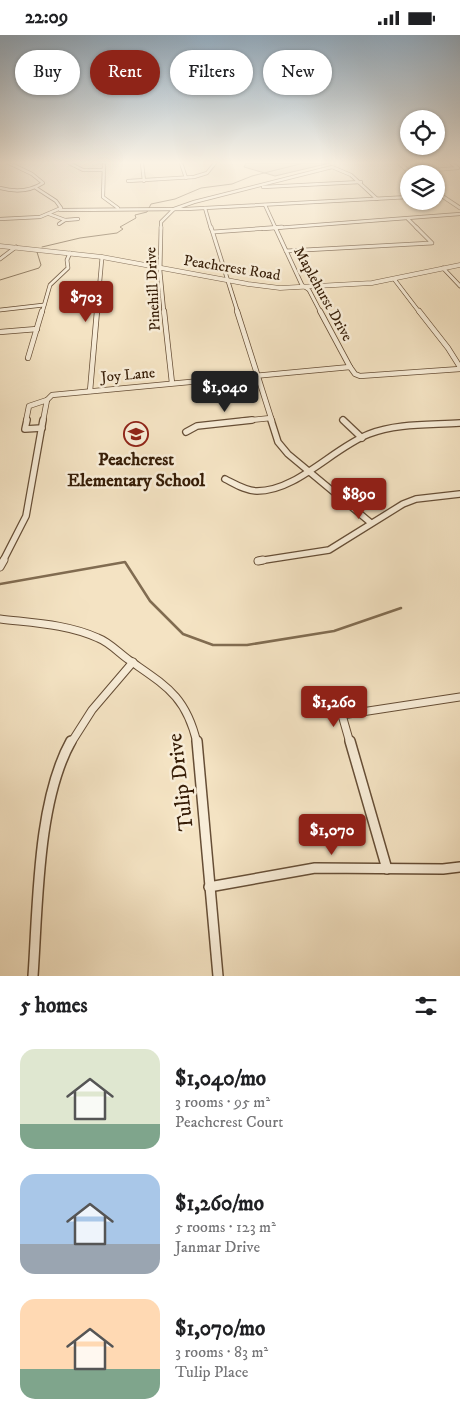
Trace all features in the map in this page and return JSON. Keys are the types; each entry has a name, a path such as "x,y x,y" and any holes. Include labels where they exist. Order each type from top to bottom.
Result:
{"street":[{"path":"174,209 181,207"},
{"path":"0,219 49,214 60,209 227,207"},
{"name":"Maplehurst Drive","path":"266,207 302,285 309,290 350,367"},
{"path":"205,208 271,419 282,446 307,470 371,523"},
{"name":"Pinehill Drive","path":"172,383 161,267 161,222 174,209"},
{"path":"49,214 64,220 78,219"},
{"path":"213,232 460,214"},
{"path":"286,251 432,243 408,219"},
{"path":"59,224 64,220"},
{"name":"Peachcrest Road","path":"0,246 102,257 229,281 273,287 306,288 394,279 460,265"},
{"path":"1,258 16,247"},
{"path":"28,358 50,285 68,268 67,260 70,253"},
{"path":"90,391 102,257"},
{"path":"443,269 460,285"},
{"path":"394,279 448,348 460,368"},
{"path":"0,310 44,305"},
{"path":"0,333 38,329"},
{"name":"Joy Lane","path":"42,428 25,429 29,406 47,400 52,395 350,367 355,374 360,376 460,368"},
{"path":"0,567 26,516 47,400"},
{"path":"186,432 197,427 271,419"},
{"path":"343,420 362,438"},
{"path":"225,479 246,489 266,490 283,485 362,438 387,430 460,423"},
{"path":"258,561 329,550 348,540 371,523 403,504 416,499 460,494"},
{"name":"Tulip Drive","path":"0,619 64,627 99,638 168,687 183,704 191,720 197,742 218,976"},
{"path":"33,976 41,864 49,806 59,765 90,712 133,662"},
{"path":"386,869 342,715 460,697"},
{"path":"209,887 315,867 386,869 443,869 460,867"}],"waterway":[{"path":"42,247 80,238 117,233 123,229 120,227 136,218 135,215 147,212 150,207"},
{"path":"0,280 39,268 41,265 37,252"},
{"path":"0,584 125,562 150,601 183,634 213,645 247,645 334,631 401,608"}],"place":[{"name":"Peachcrest Elementary School","path":"136,434"}]}
